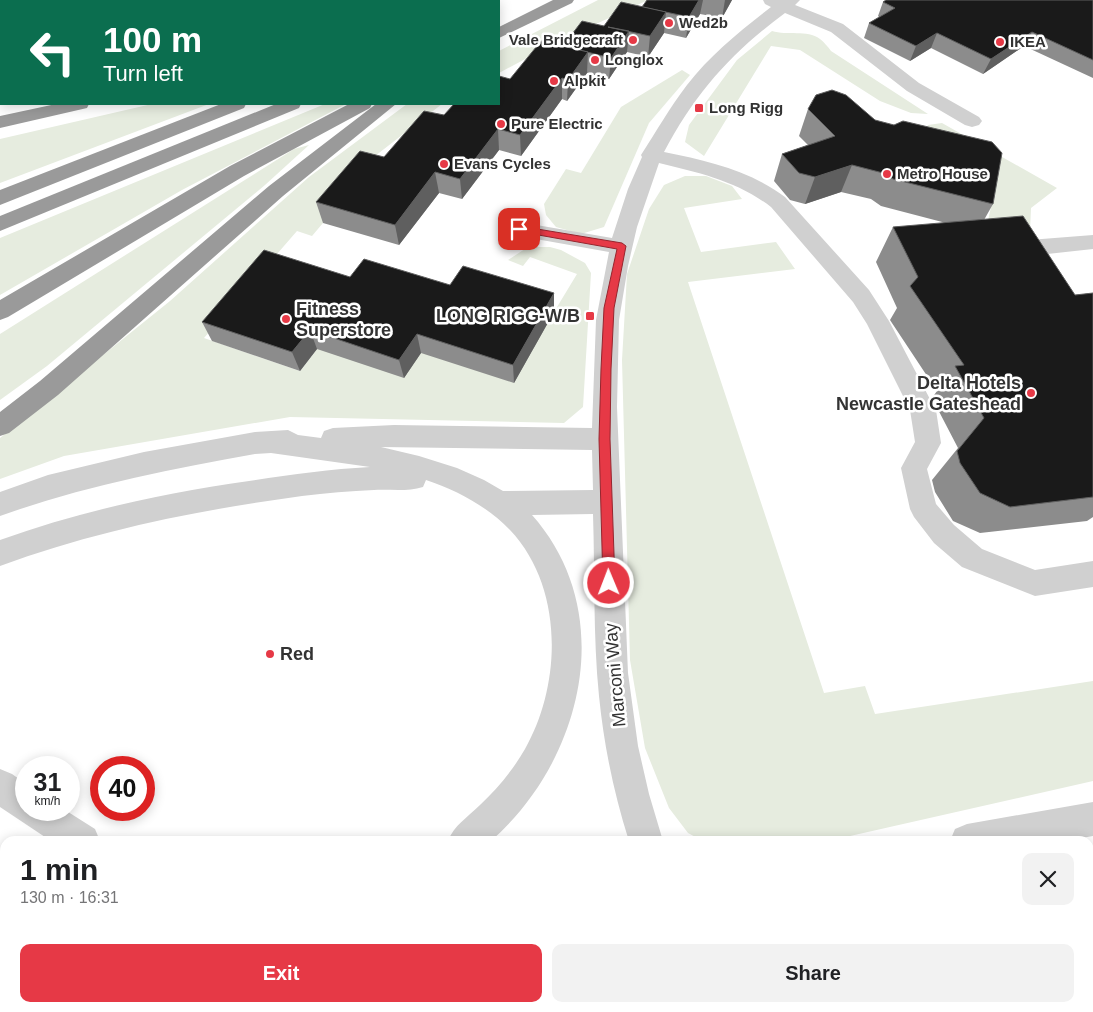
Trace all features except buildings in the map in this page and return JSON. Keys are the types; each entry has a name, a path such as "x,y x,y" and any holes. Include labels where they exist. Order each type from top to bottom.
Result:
{"highway":[{"path":"500,17 538,0"},
{"path":"500,33 566,0"},
{"path":"0,122 76,105"},
{"path":"0,198 234,105"},
{"path":"0,224 290,105"},
{"path":"0,311 236,171 361,105"},
{"path":"0,426 63,376 276,191 386,105"}],"street":[{"path":"781,2 837,28 913,87 972,121"},
{"name":"Marconi Way","path":"644,836 634,805 620,735 610,649 604,439 609,308 634,197 670,121 708,71 781,2"},
{"path":"652,156 731,175 749,182 766,193 778,202 860,296 877,321 923,410 928,443 914,468 924,509 944,534 972,558 1035,583 1093,574"},
{"path":"519,229 622,246"},
{"path":"1030,248 1093,242"},
{"path":"0,504 48,487 144,463 255,443 394,436 604,439"},
{"path":"271,442 356,454 410,465 462,482 499,503 529,532 541,548 555,578 567,631 568,665 564,692 554,726 534,766 506,804 486,825 472,836"},
{"path":"0,553 45,536 130,515 223,496 306,484 381,477 462,482"},
{"path":"499,503 606,502"},
{"path":"0,786 15,797"},
{"path":"996,836 1093,819"},
{"path":"51,821 75,836"}],"shaded area":[{"path":"598,0 648,0 555,43 500,72 500,50"},
{"path":"772,31 803,33 815,36 831,51 928,114 911,113 880,101 800,50 771,46 704,156 685,142 689,125 737,60"},
{"path":"682,70 690,75 649,123 604,227 581,234 556,227 546,215 544,204 566,169 581,173 621,107"},
{"path":"148,105 206,105 0,183 0,139"},
{"path":"323,105 344,105 182,190 0,295 0,238"},
{"path":"406,105 441,105 339,184 323,223 312,236 297,231 204,338 300,371 317,349 421,353 554,312 577,274 530,257 523,266 508,260 528,247 550,247 561,250 585,263 591,273 583,407 564,423 290,417 64,456 0,479 0,438 170,301 309,177"},
{"path":"942,123 1057,188 1031,208 1030,232 983,243 997,180 926,130 928,125"},
{"path":"309,145 265,185 47,366 0,400 0,334 294,149"},
{"path":"685,176 706,176 732,186 742,199 684,208 701,252 776,242 795,269 688,282 824,693 865,686 875,714 1093,681 1093,781 850,836 694,836 688,833 669,808 645,748 630,660 622,360 627,274 649,209 664,185"}],"place":[{"name":"Wed2b","path":"669,23"},
{"name":"Vale Bridgecraft","path":"633,40"},
{"name":"IKEA","path":"1000,42"},
{"name":"Longlox","path":"595,60"},
{"name":"Alpkit","path":"554,81"},
{"name":"Long Rigg","path":"699,108"},
{"name":"Pure Electric","path":"501,124"},
{"name":"Evans Cycles","path":"444,164"},
{"name":"Metro House","path":"887,174"},
{"name":"LONG RIGG-W/B","path":"590,316"},
{"name":"Fitness Superstore","path":"286,319"},
{"name":"Delta Hotels Newcastle Gateshead","path":"1031,393"},
{"name":"Red","path":"270,654"}],"route":[{"path":"519,229 598,244 622,246 609,308 606,369 604,439 609,583"}]}
